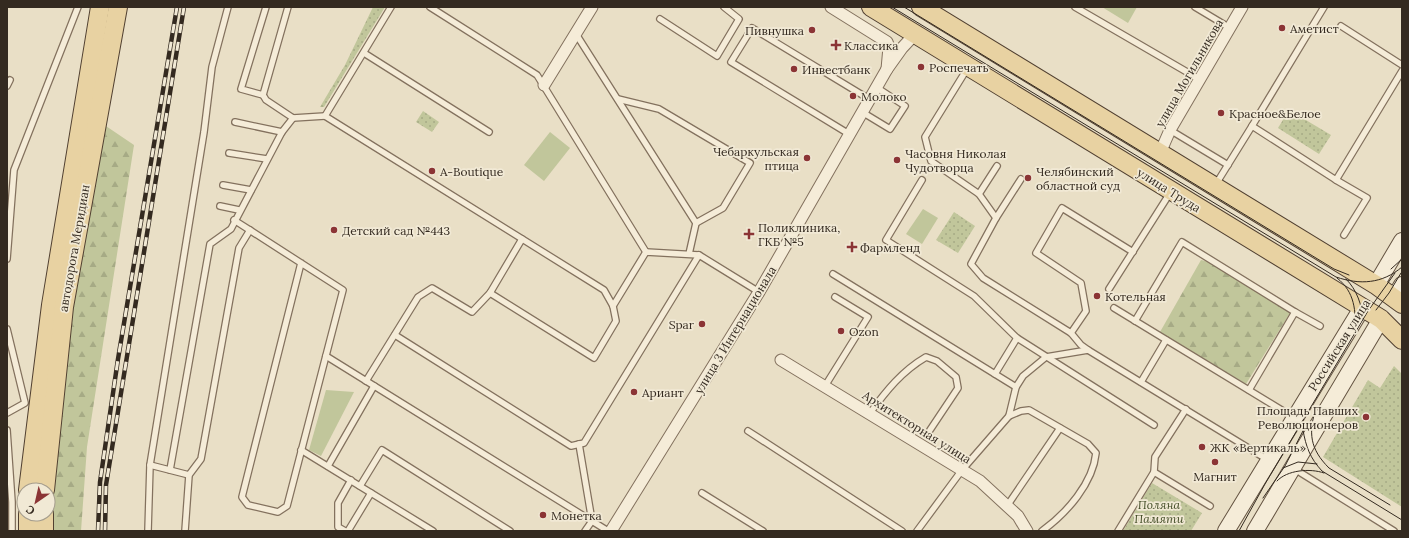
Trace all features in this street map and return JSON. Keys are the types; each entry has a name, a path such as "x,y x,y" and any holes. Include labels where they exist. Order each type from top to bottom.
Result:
{"main road":[{"name":"автодорога Меридиан","path":"29,482 51,305 100,7"},
{"name":"автодорога Меридиан","path":"46,482 64,307 118,7"},
{"name":"улица Труда","path":"871,7 1381,319 1402,340"},
{"name":"улица 3 Интернационала","path":"915,34 929,9"},
{"path":"929,9 1376,285 1400,295"},
{"path":"1146,175 1160,153"},
{"name":"Российская улица","path":"1226,531 1402,241"},
{"name":"Российская улица","path":"1255,531 1381,319 1400,295"}],"street":[{"path":"544,85 592,7"},
{"path":"831,7 887,42 889,46 887,69"},
{"name":"улица Могильникова","path":"1160,153 1170,130 1242,7"},
{"name":"улица 3 Интернационала","path":"611,531 759,292 887,69 902,48 915,34"},
{"name":"Архитекторная улица","path":"781,360 980,481 1018,516 1027,531"}],"lane":[{"path":"7,260 14,170 78,7"},
{"path":"148,531 150,465 204,132 212,67 228,7"},
{"path":"266,7 242,89 263,96 266,100 293,118 325,116 604,290 613,306 616,321 594,358 490,293"},
{"path":"263,96 288,7"},
{"path":"325,116 391,7"},
{"path":"430,7 538,75 646,252"},
{"path":"660,19 717,56 739,20 724,7"},
{"path":"1075,7 1199,80"},
{"path":"1195,7 1230,28"},
{"path":"1215,186 1324,7"},
{"path":"1341,26 1402,65"},
{"path":"849,134 731,62 752,28 869,99"},
{"path":"576,34 696,223 689,254"},
{"path":"364,53 489,132"},
{"path":"968,67 925,137 931,161 979,194 996,218"},
{"path":"1336,180 1402,71"},
{"path":"7,86 10,80"},
{"path":"862,112 890,129 905,106 876,87"},
{"path":"618,99 659,109 750,163 723,208 696,223"},
{"path":"170,470 210,244 231,229 239,210 282,132 293,118"},
{"path":"235,122 282,132"},
{"path":"1252,126 1367,198 1344,235"},
{"path":"1170,130 1228,165"},
{"path":"229,152 267,159"},
{"path":"979,194 998,166"},
{"path":"1021,179 996,218 971,264 983,278 1071,333 1081,345 1088,350 1269,460"},
{"path":"922,180 886,240 974,296 1017,338 1154,425"},
{"path":"223,185 250,190"},
{"path":"1109,289 1171,191"},
{"path":"220,206 239,210"},
{"path":"1071,333 1086,311 1082,283 1036,253 1062,208 1133,252"},
{"path":"234,220 250,230 343,290 287,506 284,509 275,512 248,505 242,497 301,263"},
{"path":"185,531 190,475 201,459 239,248 250,230"},
{"path":"366,381 418,297 432,288 472,312 490,293 522,239"},
{"path":"1135,321 1182,242 1320,326"},
{"path":"646,252 699,255 759,292"},
{"path":"613,306 646,252"},
{"path":"395,335 571,446 584,442 699,255"},
{"path":"833,274 1016,387"},
{"path":"825,386 868,317 835,297"},
{"path":"1114,308 1294,418"},
{"path":"1248,390 1295,312"},
{"path":"7,329 25,403 7,414"},
{"path":"995,374 1017,338"},
{"path":"1141,382 1166,340"},
{"path":"1009,416 1016,387 1023,376 1046,357 1088,350"},
{"path":"326,356 608,531"},
{"path":"870,413 888,388 914,364 926,357 937,361 956,376 958,388 930,430"},
{"path":"328,466 374,386"},
{"path":"917,531 962,470 1009,416 1021,411 1029,410 1088,444 1096,453 1095,466 1090,476 1067,507 1042,531"},
{"path":"1118,531 1154,472 1155,457 1186,410"},
{"path":"1007,506 1060,428"},
{"path":"7,430 12,502 12,531"},
{"path":"748,431 902,531"},
{"path":"578,444 592,521 585,531"},
{"path":"301,450 433,531"},
{"path":"360,486 382,450 510,531"},
{"path":"150,465 190,475"},
{"path":"1293,468 1394,531"},
{"path":"1154,472 1210,506"},
{"path":"351,480 338,503 338,527 347,531 371,493"},
{"path":"702,494 763,531"}],"green space":[{"path":"373,7 385,7 324,107 320,107 345,65"},
{"path":"1102,7 1137,7 1128,23"},
{"path":"1289,110 1331,135 1319,154 1278,128"},
{"path":"423,111 439,122 432,132 416,122"},
{"path":"100,122 134,145 87,447 81,531 53,531 53,522 56,522 56,482 52,482 52,479 78,261"},
{"path":"550,132 570,148 544,181 524,165"},
{"path":"923,209 938,218 922,244 906,234"},
{"path":"954,212 975,226 958,253 936,240"},
{"path":"1201,260 1214,263 1290,310 1290,313 1246,384 1160,332"},
{"path":"1394,366 1402,374 1402,507 1323,457 1368,380 1380,388"},
{"path":"326,390 354,392 321,456 309,450"},
{"name":"Поляна Памяти","path":"1152,483 1202,513 1191,531 1123,531"}],"tram line":[{"path":"892,7 1336,277 1345,280 1362,282 1379,280 1387,277 1402,267"},
{"path":"904,7 1334,269 1349,275"},
{"path":"1391,269 1402,259"},
{"path":"1239,531 1265,484 1368,311 1395,273"},
{"path":"1376,310 1389,293 1401,273"},
{"path":"1337,278 1348,289 1351,296 1355,317 1355,332"},
{"path":"1346,279 1350,283 1358,298 1363,320"},
{"path":"1316,408 1313,417 1312,440 1314,447 1323,461 1329,468 1390,505"},
{"path":"1263,498 1285,466 1305,427"},
{"path":"1303,430 1309,452 1314,462 1322,471 1402,520"},
{"path":"1283,468 1298,462 1317,464"},
{"path":"1277,481 1281,477 1293,472 1306,470 1324,473"}],"railway":[{"path":"98,531 100,482 118,359 177,7"},
{"path":"105,531 106,485 184,7"}],"place":[{"name":"Аметист","path":"1282,28"},
{"name":"Пивнушка","path":"812,30"},
{"name":"Классика","path":"836,45"},
{"name":"Роспечать","path":"921,67"},
{"name":"Инвестбанк","path":"794,69"},
{"name":"Молоко","path":"853,96"},
{"name":"Красное&Белое","path":"1221,113"},
{"name":"Чебаркульская птица","path":"807,158"},
{"name":"Часовня Николая Чудотворца","path":"897,160"},
{"name":"A-Boutique","path":"432,171"},
{"name":"Челябинский областной суд","path":"1028,178"},
{"name":"Детский сад №443","path":"334,230"},
{"name":"Поликлиника, ГКБ №5","path":"749,234"},
{"name":"Фармленд","path":"852,247"},
{"name":"Котельная","path":"1097,296"},
{"name":"Spar","path":"702,324"},
{"name":"Ozon","path":"841,331"},
{"name":"Ариант","path":"634,392"},
{"name":"Площадь Павших Революционеров","path":"1366,417"},
{"name":"ЖК «Вертикаль»","path":"1202,447"},
{"name":"Магнит","path":"1215,462"},
{"name":"Монетка","path":"543,515"}]}
